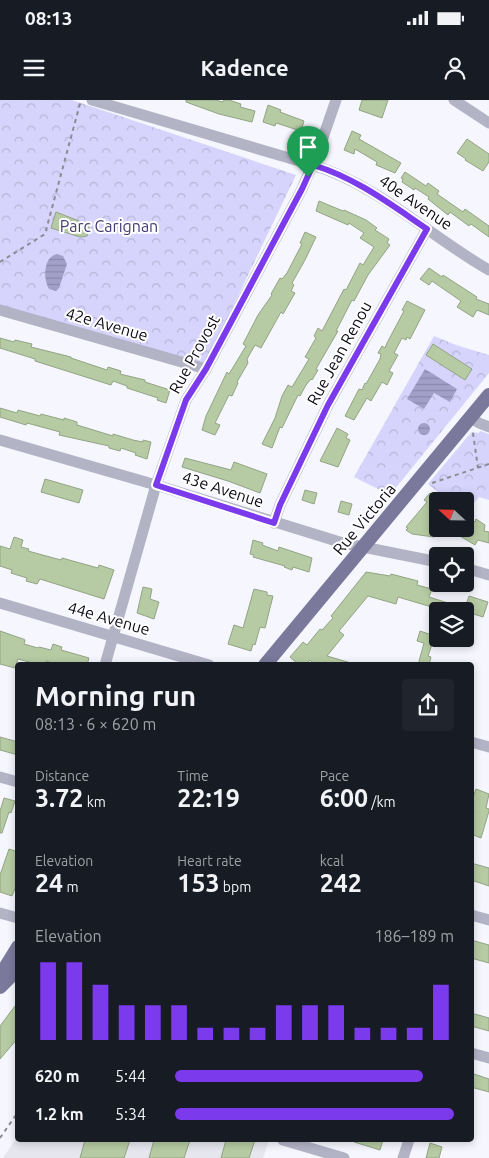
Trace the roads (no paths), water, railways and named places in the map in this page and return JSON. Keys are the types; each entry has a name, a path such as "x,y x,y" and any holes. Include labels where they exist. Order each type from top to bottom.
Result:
{"main road":[{"name":"Rue Victoria","path":"267,662 363,547 472,424 489,395"},
{"path":"0,976 15,952"},
{"path":"0,987 15,972"}],"street":[{"name":"40e Avenue","path":"92,100 340,174 362,185 489,270"},
{"name":"Rue Provost","path":"106,662 156,485 186,400 206,369 302,189 313,165 336,100"},
{"path":"454,100 489,124"},
{"name":"Rue Jean Renou","path":"274,523 280,505 328,405 427,229"},
{"name":"42e Avenue","path":"0,310 206,369"},
{"path":"472,424 479,423 489,427"},
{"name":"43e Avenue","path":"0,440 156,485 274,523 363,547 429,560"},
{"path":"474,571 489,575"},
{"name":"44e Avenue","path":"0,603 199,662"},
{"path":"474,743 489,747"},
{"path":"0,777 15,781"},
{"path":"0,913 15,917"},
{"path":"474,916 489,920"},
{"path":"474,1054 489,1058"},
{"path":"290,1142 344,1158"},
{"path":"403,1158 408,1142"}],"park label":[{"name":"Parc Carignan","path":"109,226"}]}
